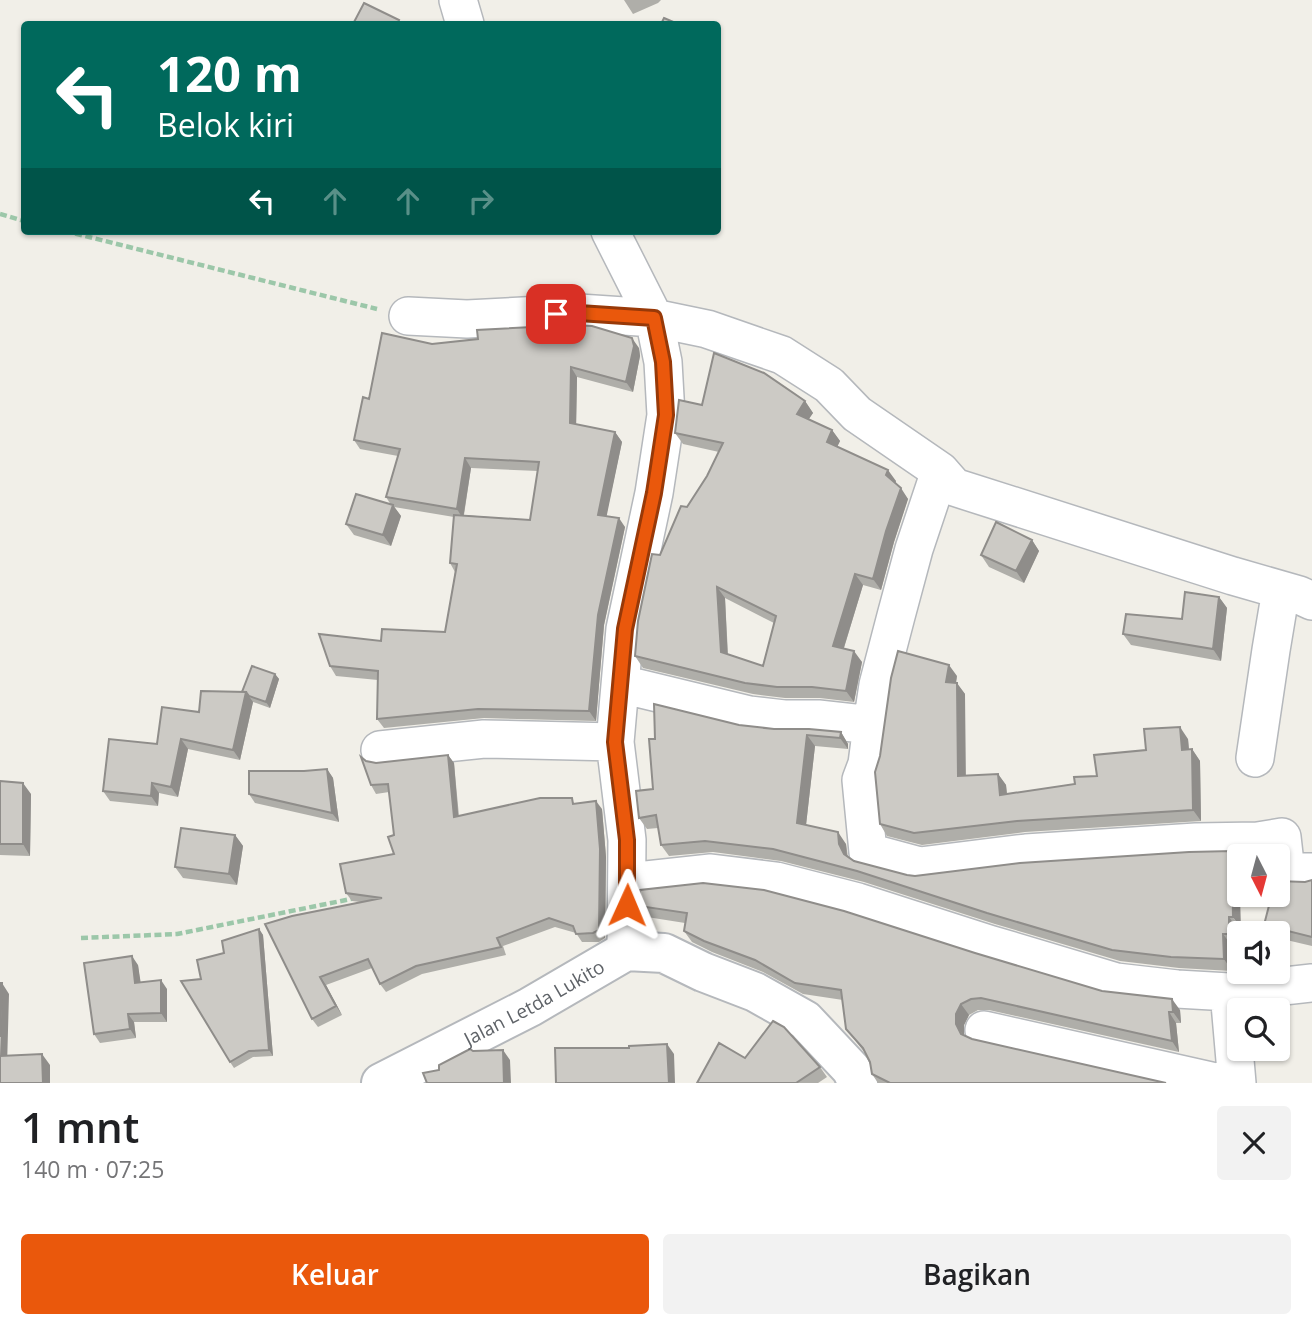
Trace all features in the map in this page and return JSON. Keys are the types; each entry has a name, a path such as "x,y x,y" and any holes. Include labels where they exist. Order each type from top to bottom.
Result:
{"street":[{"path":"458,0 465,21"},
{"path":"612,235 654,318 663,362 666,415 654,493 625,629 615,742 627,840 626,951"},
{"path":"408,316 467,319 579,313 654,318 707,329 782,355 829,385 858,414 940,471 954,487 1297,596 1271,650 1255,758"},
{"path":"940,471 914,549 878,685 867,765 860,780 868,852 920,866 1026,853 1196,842 1258,841 1282,836 1286,872 1312,872"},
{"path":"621,684 749,715 872,725"},
{"path":"380,750 484,739 615,742"},
{"path":"628,882 712,873 776,881 858,902 1112,982 1229,992 1312,983"},
{"name":"Jalan Letda Lukito","path":"381,1083 530,1007 626,951 664,953 703,972 755,992 805,1020 851,1069 859,1083"},
{"path":"1229,992 1237,1083"},
{"path":"984,1030 1220,1083"}],"path":[{"path":"0,215 21,220"},
{"path":"81,235 408,316"},
{"path":"81,938 177,934 359,897"}],"building":[{"path":"364,3 399,20 398,21 355,21"},
{"path":"592,326 632,338 634,346 626,382 571,367 570,423 615,432 598,515 619,518 598,615 589,711 478,709 377,719 378,671 330,666 319,634 381,641 382,629 445,632 457,564 450,563 454,515 530,520 539,462 465,458 457,509 386,497 400,449 354,440 363,397 369,399 382,333 432,344 478,339 477,330"},
{"path":"714,353 764,373 805,401 797,414 832,430 827,442 888,470 886,475 901,488 873,579 855,574 833,646 854,651 846,691 745,683 635,656 638,621 652,554 660,555 681,506 687,507 707,476 723,443 675,433 679,400 702,405","holes":["717,587 776,616 763,666 721,652"]},
{"path":"356,494 393,505 383,535 346,524"},
{"path":"996,522 1032,540 1016,571 981,555"},
{"path":"1185,592 1219,597 1213,649 1123,634 1126,614 1182,619"},
{"path":"898,651 949,665 946,682 957,683 958,776 998,774 1000,795 1075,784 1074,777 1097,776 1094,755 1146,750 1144,729 1180,727 1182,750 1192,749 1193,810 1017,821 914,833 880,824 875,772"},
{"path":"252,666 275,674 266,702 242,692"},
{"path":"201,691 246,692 233,750 181,739 171,787 152,783 151,796 103,791 109,739 157,744 162,707 199,712"},
{"path":"654,704 739,725 841,732 840,738 807,735 797,823 838,832 839,844 844,854 854,861 907,875 1020,863 1227,851 1227,907 1233,907 1233,917 1229,917 1227,921 1227,934 1223,934 1224,959 1171,957 1112,950 857,871 773,849 705,841 661,845 656,815 639,818 636,791 653,789 649,739 655,739"},
{"path":"448,755 454,817 540,798 572,798 573,804 596,801 600,849 599,930 576,934 573,926 549,918 497,938 501,947 416,966 380,984 368,959 320,977 336,1006 312,1019 265,924 382,898 346,893 340,864 394,854 388,837 394,835 388,784 371,785 361,757 376,763"},
{"path":"327,769 332,813 249,794 249,771"},
{"path":"0,781 23,783 23,844 0,844"},
{"path":"181,828 235,835 229,874 175,867"},
{"path":"1312,880 1312,937 1290,932 1290,921 1265,921 1269,907 1290,907 1290,881"},
{"path":"703,883 764,890 844,911 1102,991 1172,999 1173,1012 1169,1012 1172,1041 981,998 961,1004 956,1014 956,1024 961,1034 972,1039 1166,1083 890,1083 872,1074 863,1048 846,1029 841,990 795,983 755,960 684,931 687,913 639,906 640,890"},
{"path":"259,929 269,1050 249,1051 230,1062 181,981 201,979 197,960 224,953 222,941"},
{"path":"132,956 135,983 161,980 161,1013 128,1014 130,1029 94,1034 84,963"},
{"path":"0,983 2,983 0,1037"},
{"path":"773,1021 784,1027 820,1067 796,1083 697,1083 719,1043 745,1058"},
{"path":"667,1044 669,1083 556,1083 555,1048 629,1048"},
{"path":"470,1049 503,1050 504,1083 427,1083 423,1073 439,1070 439,1065"},
{"path":"42,1054 43,1083 0,1083 0,1056"}],"route":[{"path":"556,314 654,318 663,362 666,415 654,493 625,629 615,742 627,840 627,905"}]}
